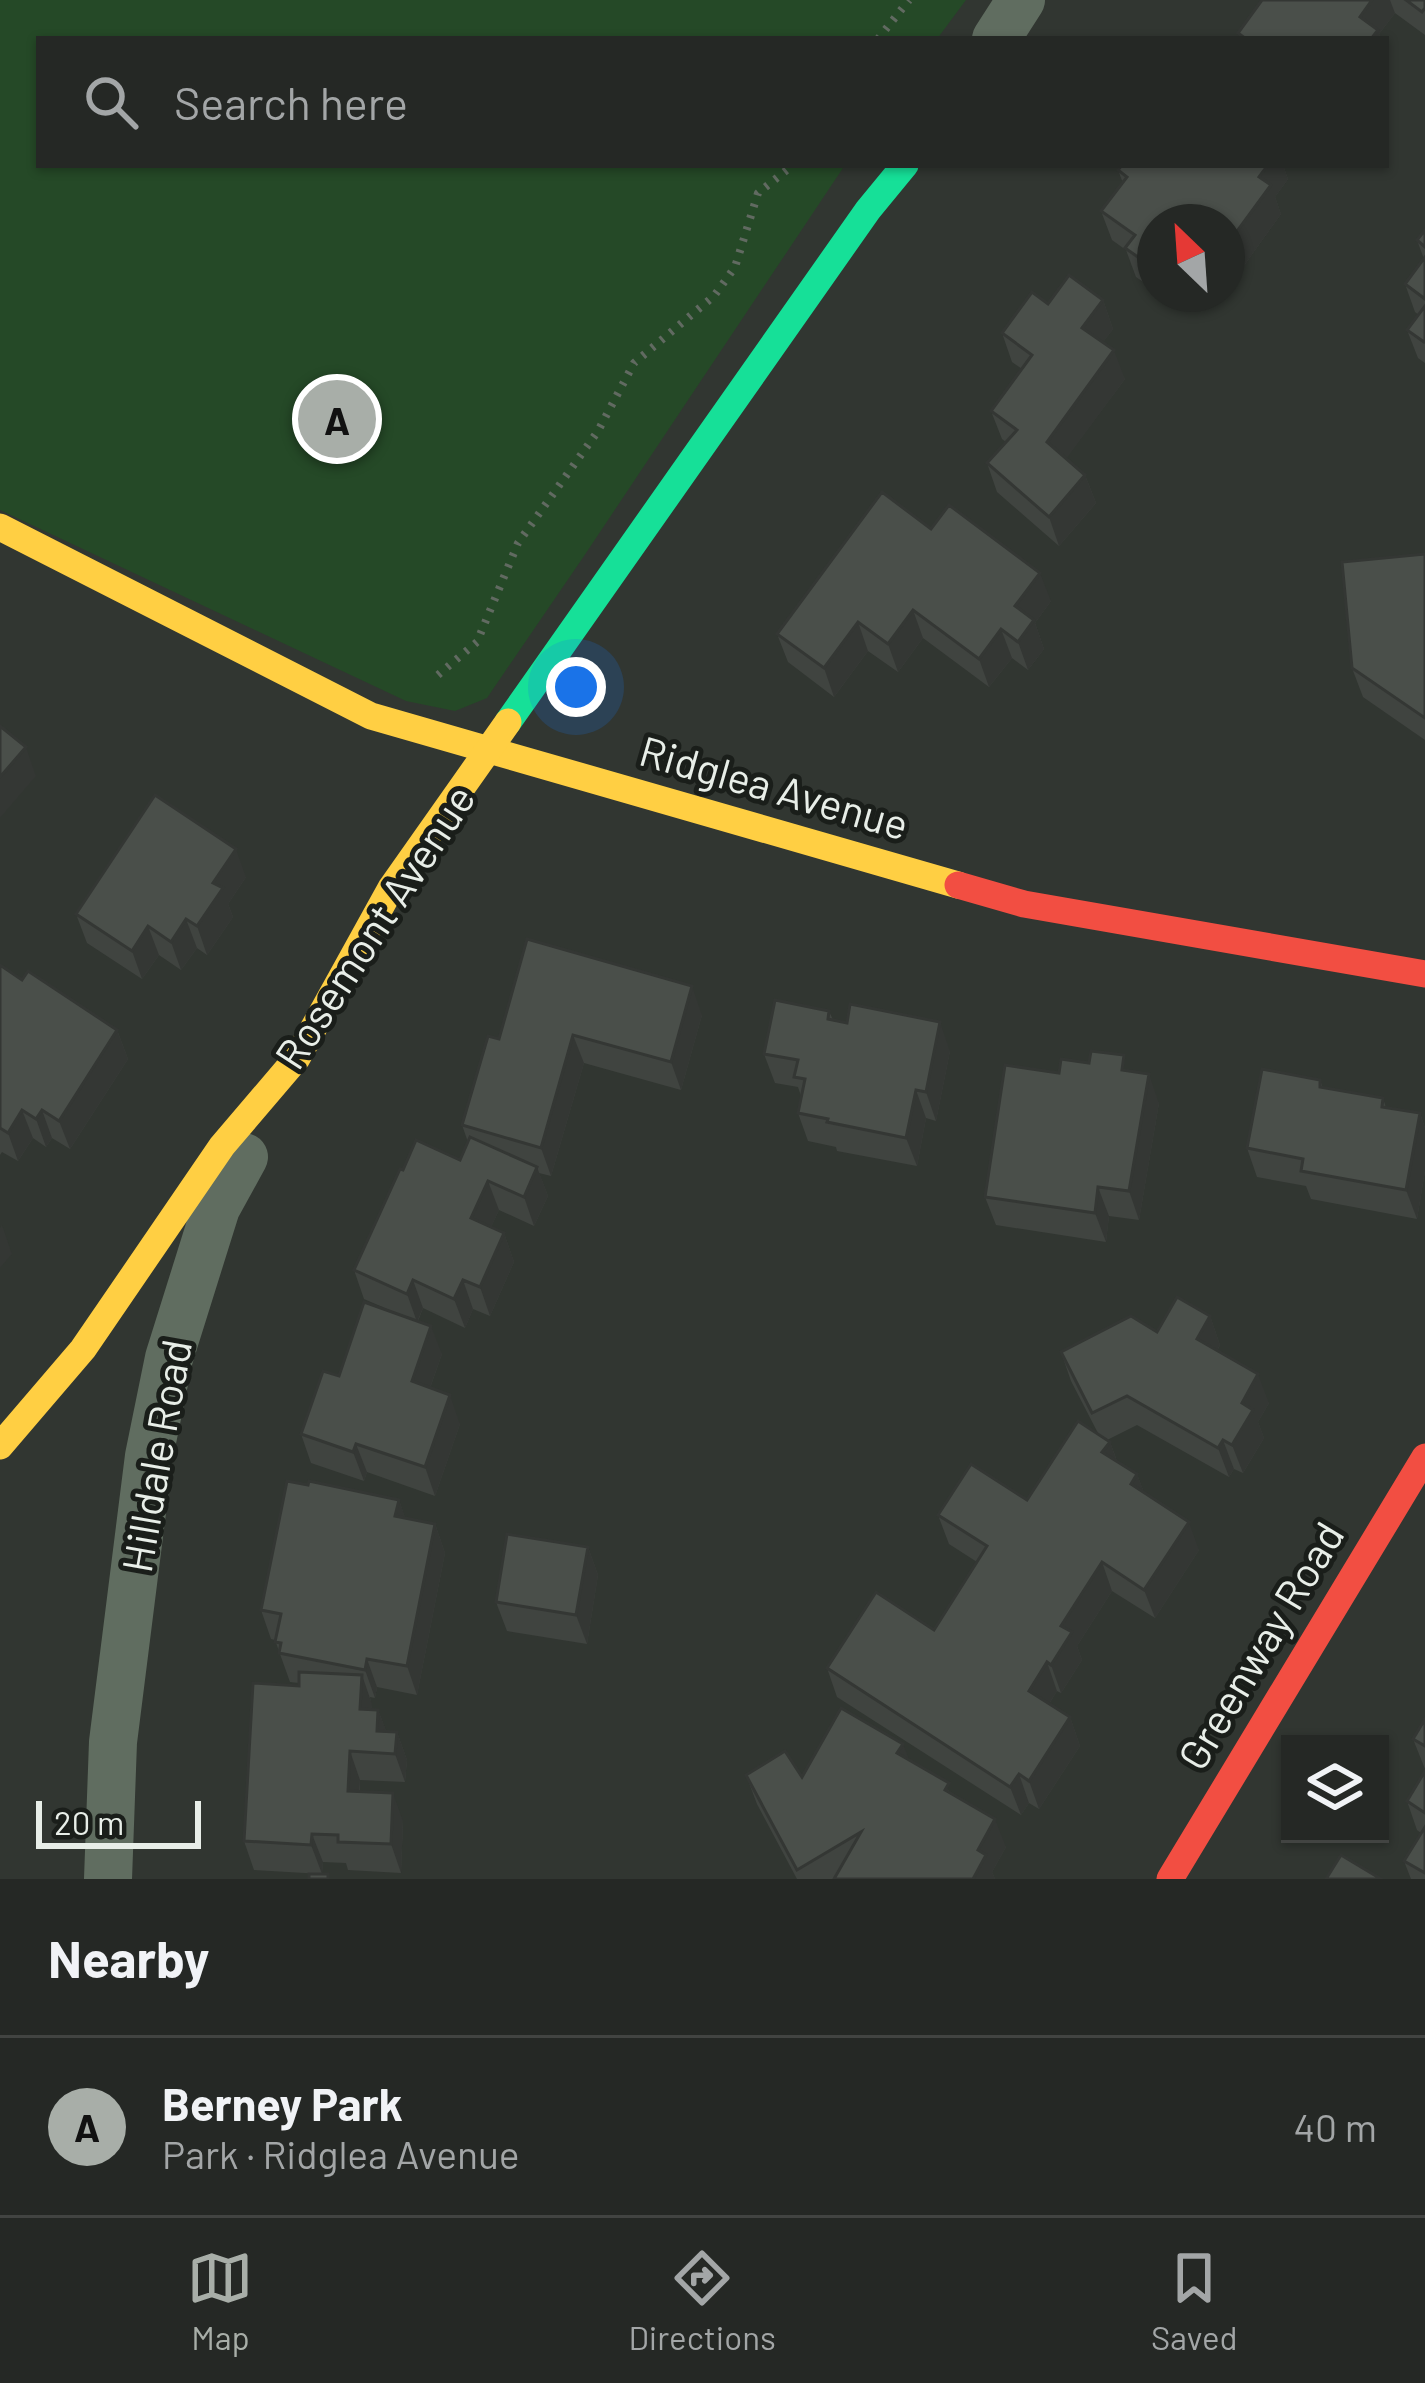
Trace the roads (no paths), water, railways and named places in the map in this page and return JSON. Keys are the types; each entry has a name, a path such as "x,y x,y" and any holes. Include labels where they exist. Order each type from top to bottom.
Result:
{"street":[{"path":"998,36 1021,0"},
{"name":"Rosemont Avenue","path":"0,1446 82,1349 222,1146 297,1058 392,888 902,168"},
{"name":"Ridglea Avenue","path":"0,527 371,716 1024,904 1425,974"},
{"name":"Hilldale Road","path":"108,1879 113,1742 149,1456 170,1358 216,1208 297,1058"},
{"name":"Greenway Road","path":"1170,1879 1425,1457"}],"place":[{"name":"Berney Park","path":"337,419"}]}
